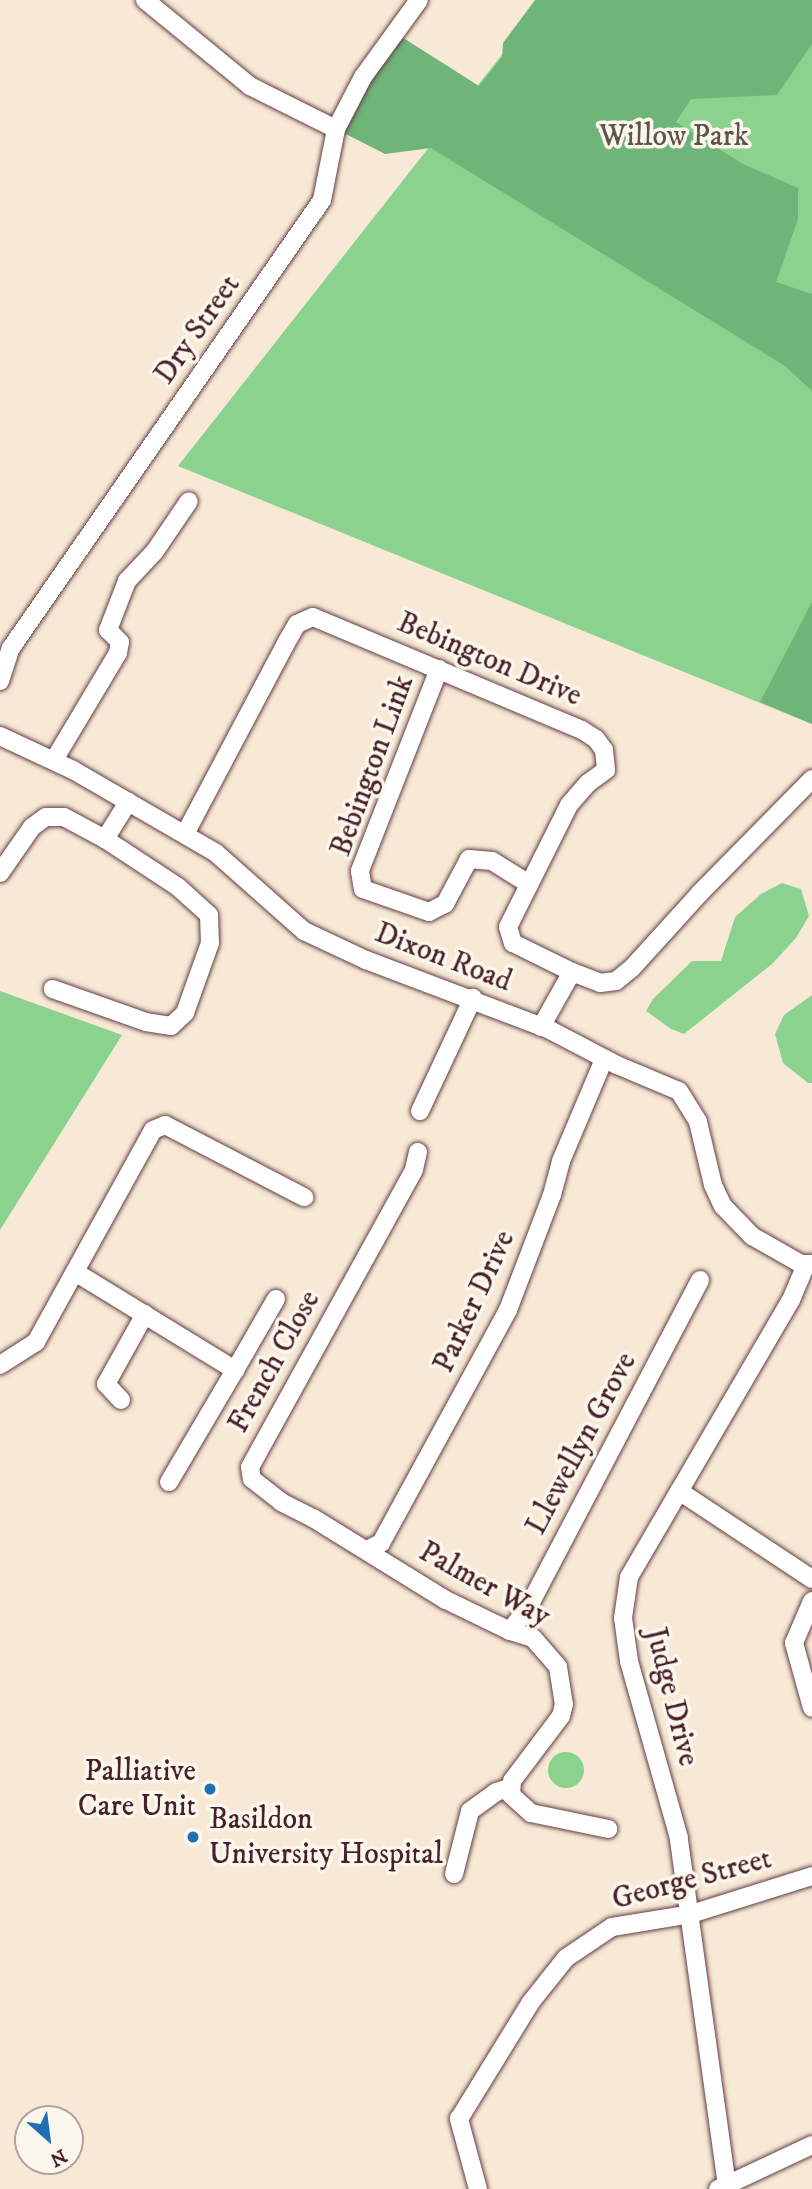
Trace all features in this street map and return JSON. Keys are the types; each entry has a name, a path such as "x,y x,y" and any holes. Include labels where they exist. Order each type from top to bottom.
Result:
{"street":[{"path":"145,0 250,86 336,129"},
{"name":"Dry Street","path":"0,681 11,648 322,200 336,129 363,77 419,0"},
{"path":"54,760 118,653 120,642 108,630 127,580 155,551 189,501"},
{"name":"Bebington Drive","path":"185,834 286,643 297,625 305,619 323,619 582,730 596,739 604,750 606,770 588,783 569,806 508,927 508,936 520,948 600,983 616,981 632,968 699,892 812,779"},
{"name":"Bebington Link","path":"439,668 360,871 363,888 429,912 444,904 469,859 492,861 529,884"},
{"name":"Dixon Road","path":"0,736 54,760 216,853 304,931 366,960 473,998 541,1027 604,1059 679,1091 698,1122 713,1185 723,1206 752,1236 800,1264 810,1263"},
{"path":"105,839 128,802"},
{"path":"0,873 32,827 46,817 64,817 105,839 197,903 209,915 210,943 185,1013 171,1026 146,1022 53,989"},
{"path":"541,1027 572,972"},
{"path":"420,1111 473,998"},
{"name":"Parker Drive","path":"367,1550 381,1543 508,1310 552,1195 561,1161 604,1059"},
{"path":"0,1365 36,1342 153,1130 165,1125 304,1198"},
{"name":"French Close","path":"367,1550 259,1487 252,1479 250,1467 414,1170 418,1152"},
{"name":"Judge Drive","path":"722,2187 691,1914 678,1838 629,1661 622,1618 629,1577 810,1263"},
{"path":"75,1272 235,1370"},
{"name":"Llewellyn Grove","path":"510,1631 530,1604 700,1280"},
{"path":"169,1482 276,1298"},
{"path":"121,1400 106,1384 145,1314"},
{"path":"679,1491 812,1579"},
{"name":"Palmer Way","path":"367,1550 446,1600 510,1631 533,1638 552,1658 562,1678 564,1704 561,1716 509,1788 496,1792 470,1811 454,1874"},
{"path":"812,1601 794,1643 812,1708"},
{"path":"509,1788 511,1796 531,1813 608,1829"},
{"name":"George Street","path":"478,2189 459,2119 531,2002 566,1958 612,1927 691,1914 812,1876"},
{"path":"722,2187 812,2145"}],"green space":[{"name":"Willow Park","path":"535,0 812,0 812,44 777,95 691,99 676,122 743,164 798,188 798,219 776,282 812,294 812,391 785,366 431,148 385,154 336,129 397,34 479,86 502,57 503,43"},
{"path":"545,0 812,0 812,724 178,466"},
{"path":"812,602 812,724 760,702"},
{"path":"782,883 801,889 809,916 796,938 772,964 684,1034 671,1029 646,1011 653,999 692,961 721,961 735,917 761,894"},
{"path":"0,991 122,1035 0,1230"},
{"path":"812,995 812,1083 808,1083 783,1063 775,1034 784,1015"},
{"path":"566,1752 578,1758 584,1770 578,1782 566,1788 554,1782 548,1770 554,1758"}],"place":[{"name":"Palliative Care Unit","path":"210,1789"},
{"name":"Basildon University Hospital","path":"193,1837"}]}
